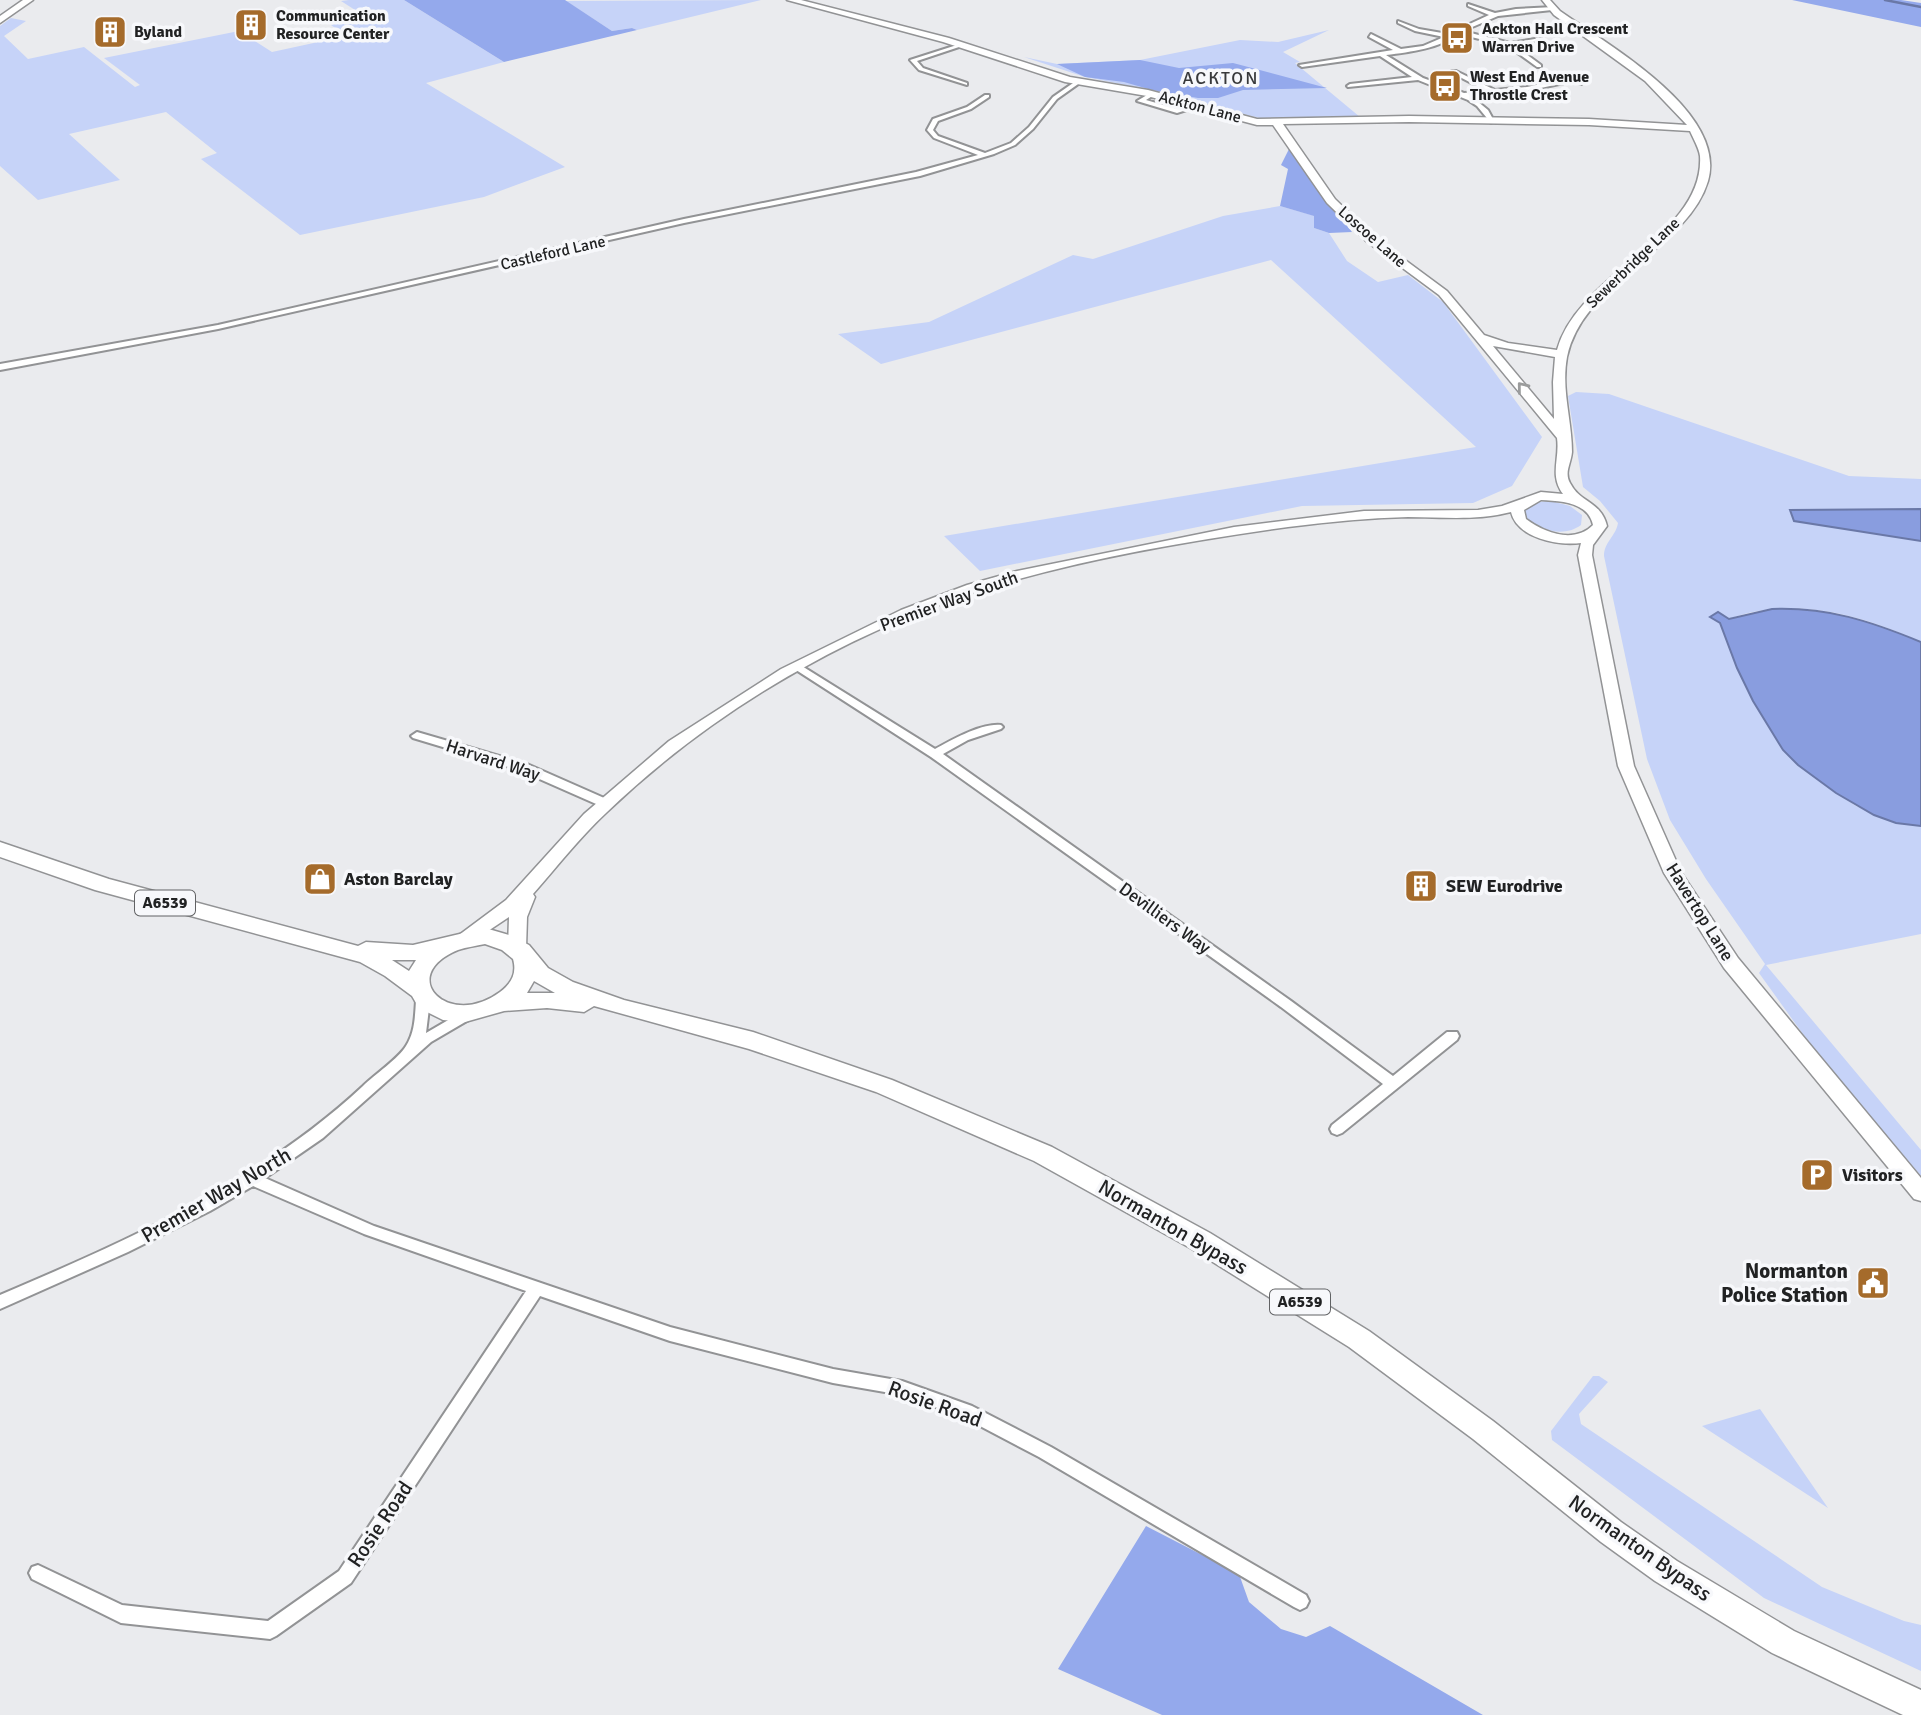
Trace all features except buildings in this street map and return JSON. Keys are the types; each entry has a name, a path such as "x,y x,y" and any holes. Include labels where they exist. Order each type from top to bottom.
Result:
{"main road":[{"path":"0,20 29,0"},
{"name":"Ackton Lane","path":"791,0 962,45 1078,82 1152,94 1257,122 1409,119 1693,125"},
{"name":"Sewerbridge Lane","path":"1545,0 1661,90 1693,125 1702,144 1706,173 1692,205 1671,231 1604,286 1576,318 1560,354 1558,381 1565,455 1560,471"},
{"name":"Loscoe Lane","path":"1277,123 1331,201 1370,239 1443,293 1562,436"},
{"path":"1483,338 1507,346 1560,354"},
{"path":"1588,576 1575,558 1520,521 1517,509 1560,471 1568,492 1600,519 1597,531"},
{"name":"Premier Way South","path":"452,943 500,917 529,890 576,833 640,773 712,718 797,666 863,632 950,597 1040,570 1240,529 1320,519 1407,513 1491,513 1541,496 1556,496 1582,504"},
{"name":"Premier Way South","path":"1456,515 1570,539 1586,537 1597,531"},
{"name":"Havertop Lane","path":"1597,531 1586,545 1585,555 1626,766 1673,873 1731,963 1921,1194"},
{"name":"A6539","path":"0,849 103,885 367,956 393,970 438,1010 455,1014 477,1011 501,1003"},
{"name":"Premier Way South","path":"519,950 517,917 529,890"},
{"name":"A6539","path":"333,946 392,954 414,953 485,936 502,939 519,950"},
{"path":"421,995 416,984 421,967 452,943"},
{"path":"501,1003 515,992 523,980 526,967 519,950"},
{"name":"Normanton Bypass","path":"519,950 540,974 565,989 621,1007 753,1041 884,1086 1043,1154 1201,1241 1359,1339 1483,1430 1611,1532 1667,1571 1783,1642 1921,1707"},
{"name":"Normanton Bypass","path":"501,1003 547,1000 621,1007"}],"street":[{"path":"1470,5 1495,15"},
{"path":"1302,65 1383,56 1424,48 1495,15 1552,8"},
{"path":"1400,22 1417,30 1452,37"},
{"path":"1461,32 1510,45 1539,66"},
{"path":"1371,36 1401,52"},
{"path":"1510,45 1539,39"},
{"path":"962,45 913,60 921,69 965,84"},
{"path":"1383,56 1420,79 1463,95 1482,106 1491,121"},
{"path":"1454,72 1494,92"},
{"path":"954,80 967,75"},
{"path":"1350,86 1420,79"},
{"path":"1463,95 1527,89 1574,79 1581,82"},
{"name":"Castleford Lane","path":"0,367 239,323 684,221 918,174 986,155 1023,136 1055,98 1078,82"},
{"path":"986,155 936,137 930,130 934,120 969,108 987,96"},
{"name":"Devilliers Way","path":"797,666 935,754 1286,1004 1393,1084"},
{"path":"935,754 964,738 997,727"},
{"name":"Harvard Way","path":"417,736 523,767 607,804"},
{"name":"Premier Way North","path":"410,1052 421,1028 421,995"},
{"name":"Premier Way North","path":"0,1302 111,1255 252,1178 318,1134 410,1052 453,1021 477,1011"},
{"path":"1337,1129 1452,1036"},
{"name":"Rosie Road","path":"252,1178 369,1230 670,1334 833,1376 902,1388 966,1411 1045,1452 1300,1601"},
{"name":"Rosie Road","path":"38,1573 121,1614 270,1630 345,1577 536,1289"}],"shaded area":[{"path":"404,0 504,62 426,83 565,167 484,197 300,235 201,159 217,153 166,112 69,134 120,180 38,200 0,166 0,26 11,18 26,21 4,36 28,59 84,47 135,87 140,85 104,58 239,31 272,52 346,36 331,25 366,17 341,1"},
{"path":"404,0 565,0 612,31 632,28 637,30 504,62"},
{"path":"761,0 637,30 632,28 612,31 566,1"},
{"path":"1792,0 1901,0 1921,3 1921,27"},
{"path":"1329,30 1283,52 1300,62 1295,63 1360,117 1267,120 1152,90 1085,77 1024,57 1057,64 1140,60 1240,40 1278,42"},
{"path":"1140,60 1179,68 1233,63 1327,88 1243,90 1218,98 1198,98 1124,82 1085,77 1057,64"},
{"path":"1289,149 1352,232 1329,233 1314,228 1314,216 1280,206 1288,169 1281,165"},
{"path":"1280,206 1315,216 1314,228 1329,233 1347,261 1378,282 1408,275 1443,302 1542,437 1512,486 1473,503 1302,506 980,571 944,536 1476,447 1271,260 881,364 838,334 929,322 1073,255 1093,259 1223,216"},
{"path":"1576,392 1609,394 1849,476 1921,479 1921,509 1790,510 1795,521 1921,541 1921,642 1873,623 1796,608 1770,609 1720,623 1737,668 1783,750 1856,806 1896,823 1921,826 1921,934 1766,965 1921,1150 1921,1176 1818,1055 1759,973 1765,964 1706,879 1670,820 1647,759 1604,556 1618,523 1600,501 1583,487 1568,396"},
{"path":"1551,501 1570,506 1582,515 1581,525 1560,532 1525,519 1523,509 1533,502"},
{"path":"1921,509 1921,541 1794,521 1790,510"},
{"path":"1772,609 1830,613 1884,628 1921,642 1921,826 1896,823 1874,815 1836,793 1798,765 1783,750 1753,701 1720,623 1710,617 1718,612 1729,619"},
{"path":"1593,1376 1599,1376 1608,1382 1579,1414 1581,1424 1822,1587 1904,1621 1921,1625 1921,1671 1764,1598 1552,1440 1551,1431"},
{"path":"1760,1409 1828,1508 1702,1426"},
{"path":"1146,1526 1239,1574 1249,1602 1281,1629 1306,1637 1330,1626 1483,1715 1162,1715 1058,1669"}],"waterway":[{"path":"1885,0 1921,7"}],"place":[{"name":"Communication Resource Center","path":"251,25"},
{"name":"Byland","path":"110,32"},
{"name":"Ackton Hall Crescent Warren Drive","path":"1457,38"},
{"name":"West End Avenue Throstle Crest","path":"1445,86"},
{"name":"Aston Barclay","path":"320,879"},
{"name":"SEW Eurodrive","path":"1421,886"},
{"name":"Visitors","path":"1817,1175"},
{"name":"Normanton Police Station","path":"1873,1283"}],"district":[{"name":"ACKTON","path":"1221,78"}]}
